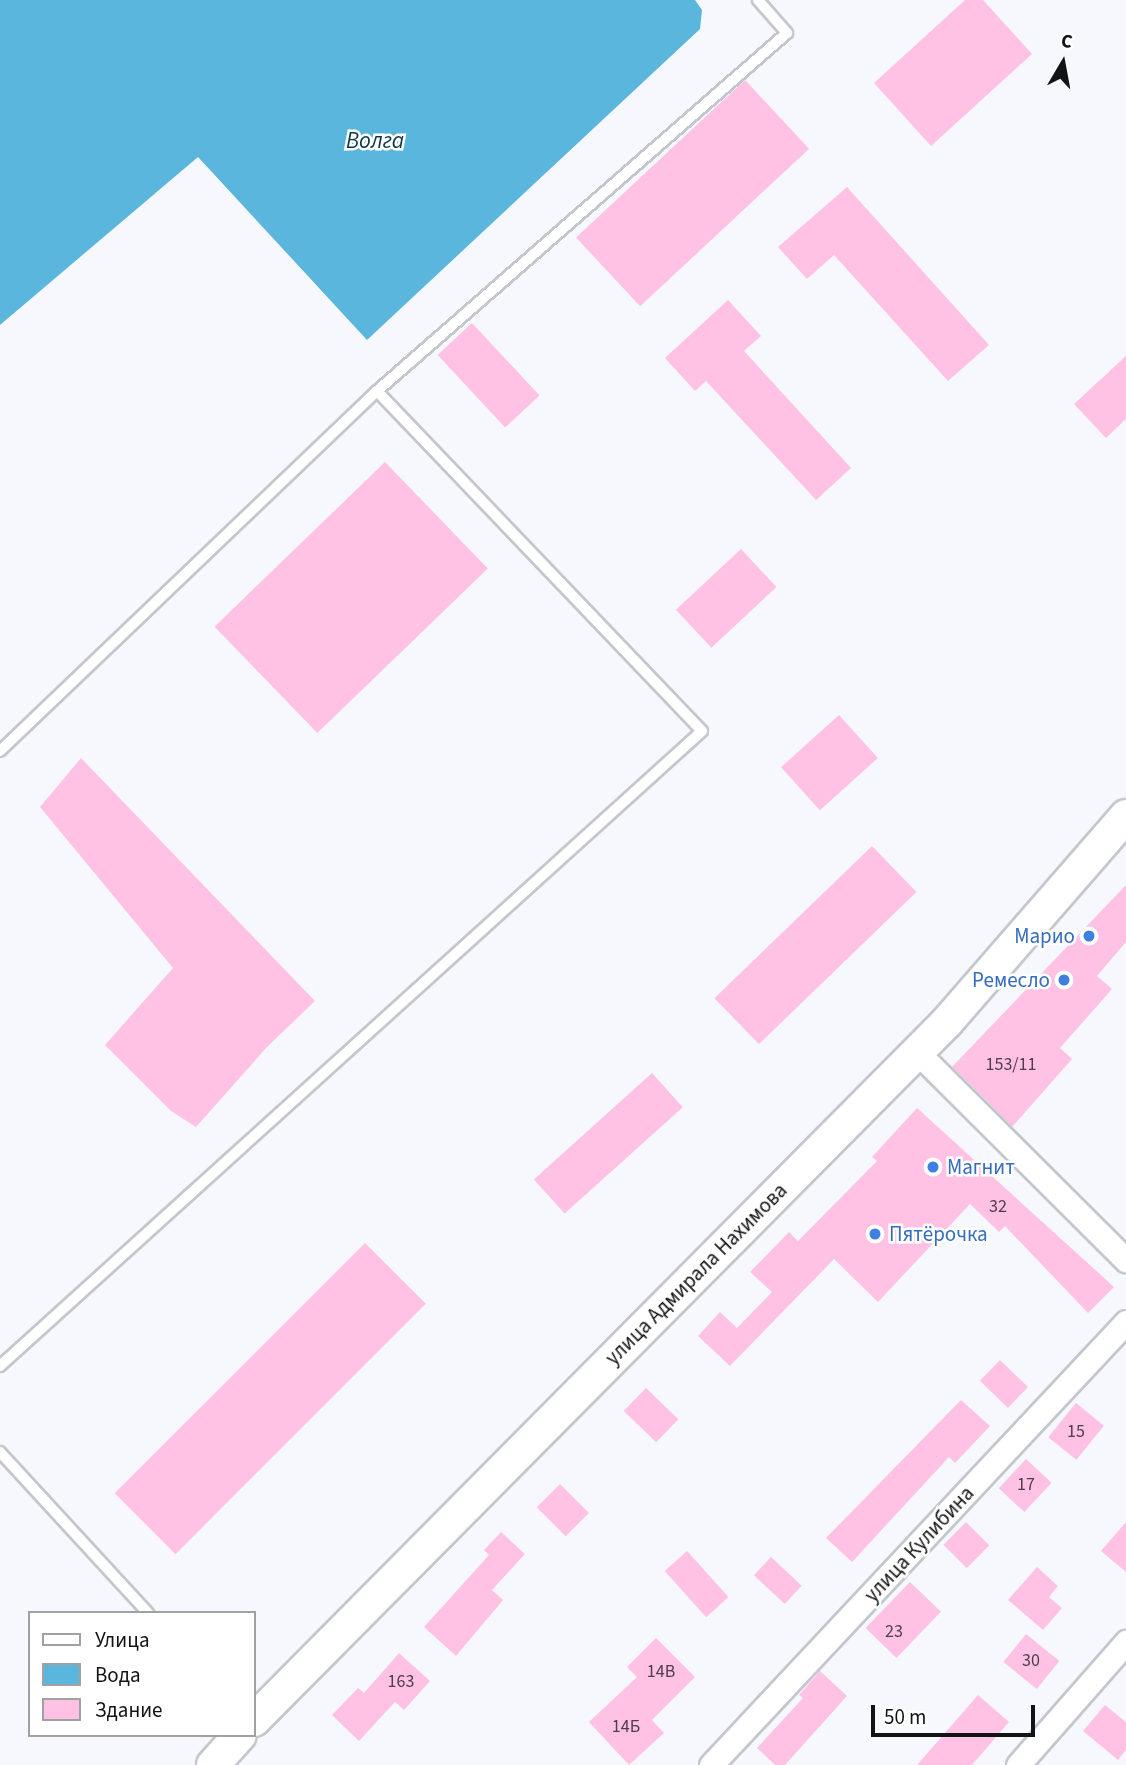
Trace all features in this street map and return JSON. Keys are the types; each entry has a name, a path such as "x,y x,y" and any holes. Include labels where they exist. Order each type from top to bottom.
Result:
{"main road":[{"name":"улица Адмирала Нахимова","path":"256,1718 917,1052 1126,816"},
{"path":"213,1765 238,1737"}],"street":[{"path":"917,1052 1126,1260"},
{"name":"улица Кулибина","path":"711,1765 1126,1322"},
{"path":"1018,1765 1126,1642"}],"lane":[{"path":"0,751 377,390 787,33 758,0"},
{"path":"0,1366 702,731 377,390"},
{"path":"0,1452 146,1611"}],"water":[{"name":"Волга","path":"0,0 695,0 702,10 700,29 367,340 198,157 0,325"}],"building":[{"path":"965,0 983,0 1032,54 931,146 874,83"},
{"path":"745,80 809,149 640,306 576,238"},
{"path":"847,187 989,345 948,381 834,255 807,279 778,247"},
{"path":"728,300 761,336 744,351 851,468 816,500 706,381 695,391 665,358"},
{"path":"472,323 540,395 505,427 438,355"},
{"path":"1126,356 1126,419 1106,438 1074,404"},
{"path":"385,462 488,568 317,733 215,627"},
{"path":"741,549 776,587 711,648 676,610"},
{"path":"839,715 878,758 820,810 781,767"},
{"path":"81,758 315,1001 267,1047 196,1127 171,1111 105,1045 173,968 40,807"},
{"path":"872,846 916,892 759,1044 714,998"},
{"path":"1126,885 1126,942 1097,976 1112,989 1060,1048 1072,1059 1012,1127 952,1067"},
{"path":"652,1073 683,1107 565,1214 534,1179"},
{"path":"917,1108 1114,1287 1088,1313 1005,1226 999,1232 970,1204 878,1302 834,1259 730,1366 698,1336 720,1312 737,1328 772,1292 750,1272 789,1232 798,1241 877,1161 872,1157"},
{"path":"365,1243 426,1304 175,1554 115,1493"},
{"path":"1000,1360 1028,1387 1008,1408 980,1381"},
{"path":"646,1388 678,1419 656,1442 624,1411"},
{"path":"961,1400 990,1426 955,1463 949,1457 852,1562 826,1538"},
{"path":"1076,1403 1104,1426 1076,1460 1048,1437"},
{"path":"1026,1459 1052,1483 1024,1512 999,1488"},
{"path":"560,1484 589,1513 566,1536 537,1507"},
{"path":"966,1522 989,1545 967,1568 943,1545"},
{"path":"1126,1522 1126,1572 1101,1551"},
{"path":"501,1532 525,1554 492,1590 503,1600 456,1656 424,1627 489,1555 484,1550"},
{"path":"687,1551 728,1597 706,1617 665,1571"},
{"path":"771,1557 802,1586 785,1604 754,1575"},
{"path":"1037,1567 1058,1586 1049,1597 1062,1608 1043,1630 1008,1600"},
{"path":"910,1582 941,1612 896,1658 866,1628"},
{"path":"1026,1634 1059,1661 1037,1689 1003,1662"},
{"path":"656,1638 695,1677 652,1720 664,1733 629,1765 589,1722 637,1677 627,1667"},
{"path":"399,1653 430,1681 404,1710 395,1702 359,1741 332,1715 358,1688 364,1693"},
{"path":"820,1671 847,1696 785,1765 775,1765 757,1748 803,1698 799,1695"},
{"path":"978,1695 1009,1722 972,1765 917,1765"},
{"path":"1105,1705 1126,1722 1126,1750 1118,1760 1083,1731"}],"place":[{"name":"Марио","path":"1089,936"},
{"name":"Ремесло","path":"1064,980"},
{"name":"Магнит","path":"933,1167"},
{"name":"Пятёрочка","path":"875,1234"}]}
